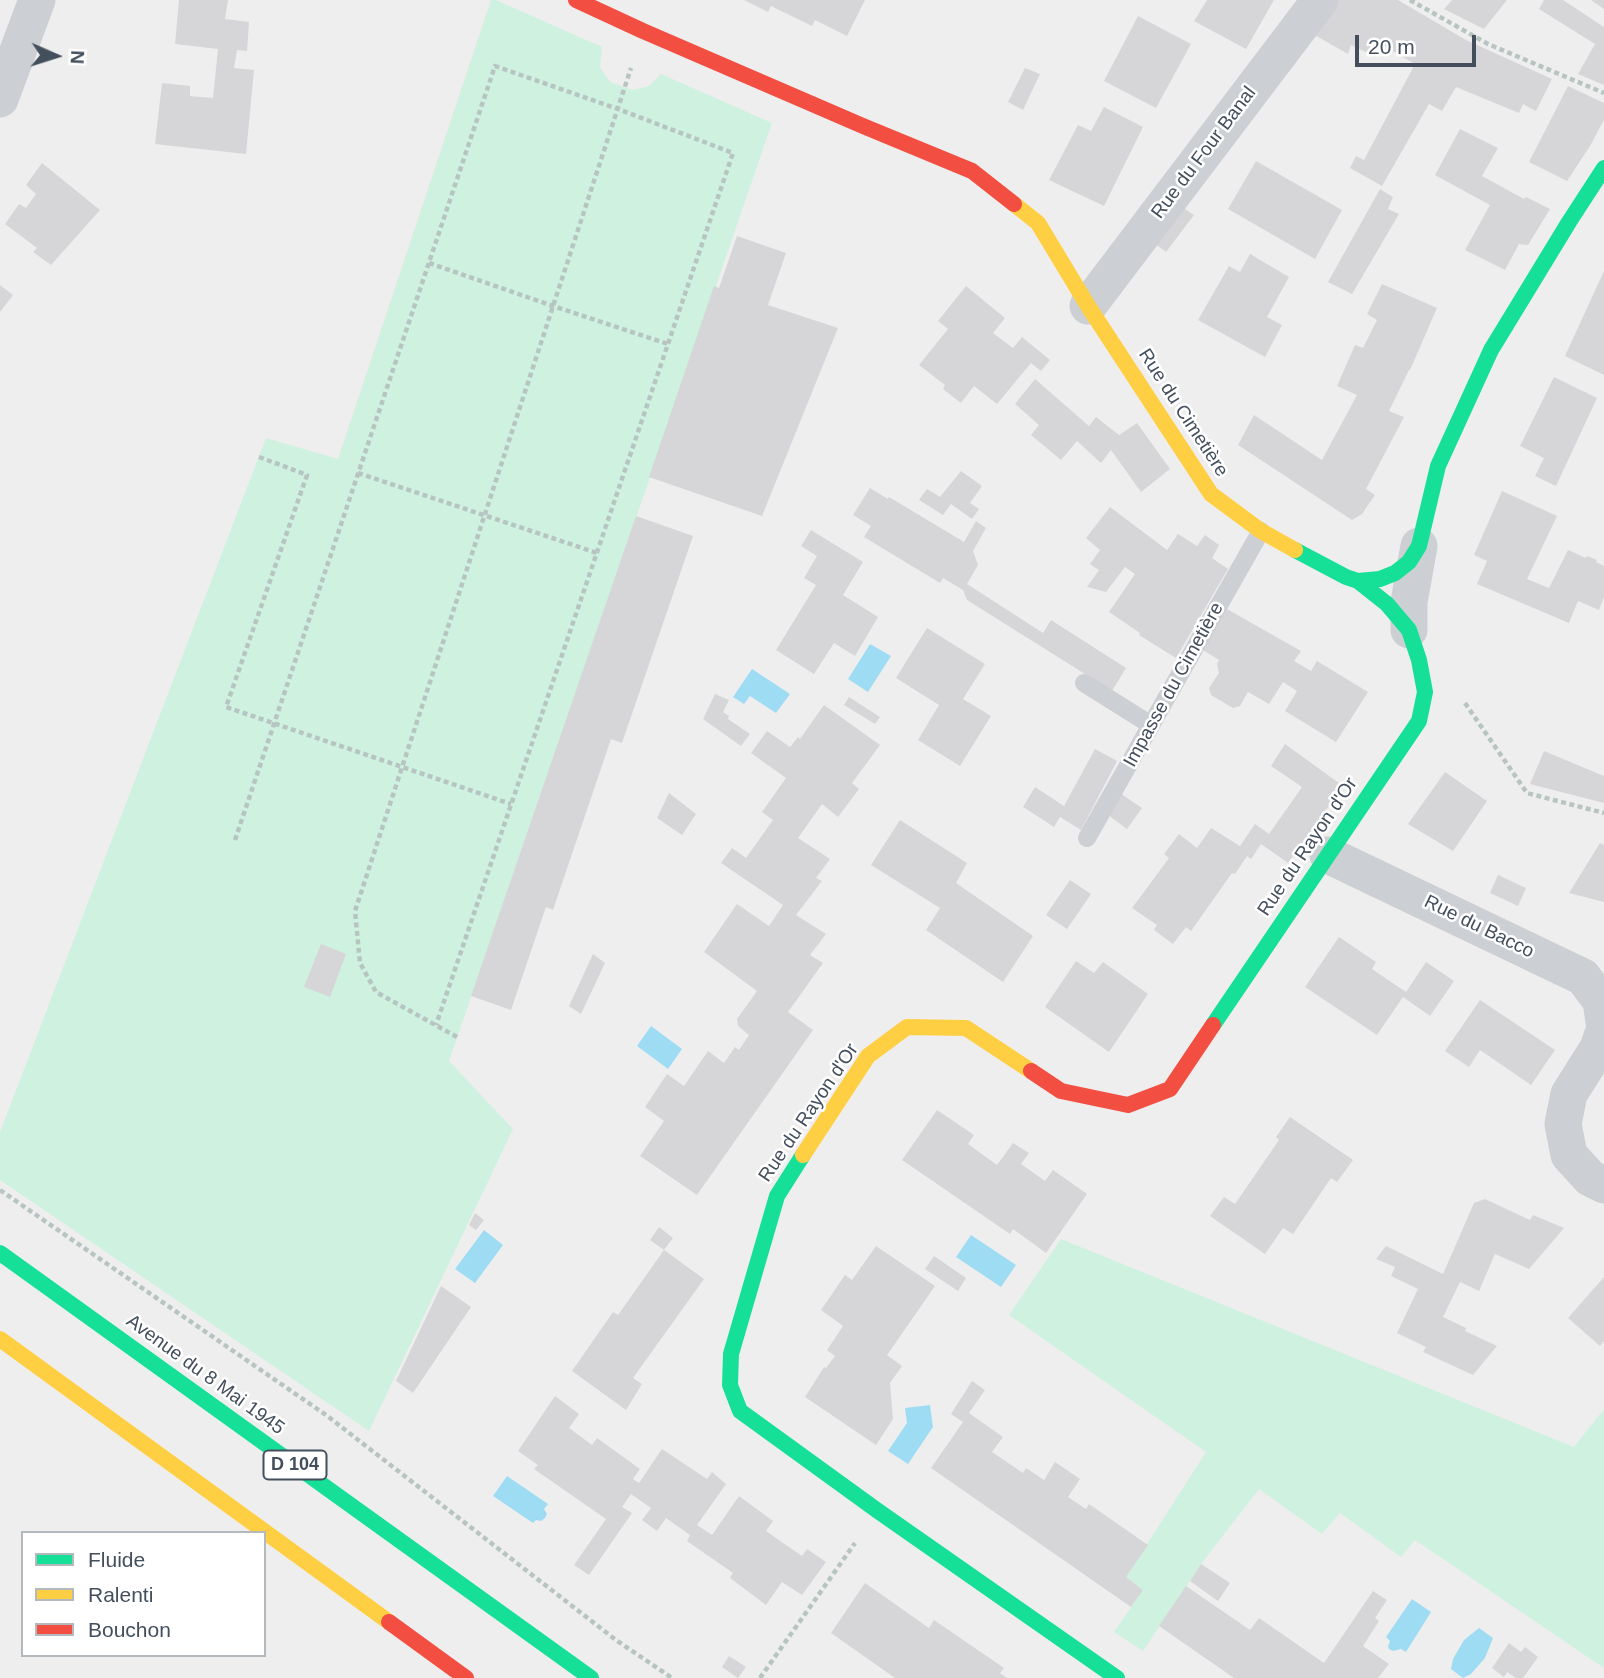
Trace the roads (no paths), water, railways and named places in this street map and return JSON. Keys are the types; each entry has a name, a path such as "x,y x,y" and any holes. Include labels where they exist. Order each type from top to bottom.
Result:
{"street":[{"path":"0,99 37,0"},
{"name":"Rue du Cimetière","path":"576,0 972,171 1038,223 1088,306 1211,494 1261,531 1358,581"},
{"name":"Rue du Four Banal","path":"1088,306 1320,0"},
{"path":"1409,630 1409,602 1438,466 1491,350 1604,169"},
{"path":"1358,581 1380,579 1395,573 1409,562 1419,546"},
{"name":"Rue du Rayon d'Or","path":"1117,1678 740,1411 730,1385 730,1354 777,1196 868,1056 906,1027 966,1028 1061,1091 1128,1105 1170,1088 1419,721 1425,692 1419,660 1409,630 1387,604 1358,581"},
{"name":"Rue du Bacco","path":"1328,855 1583,977 1601,1001 1604,1022"},
{"path":"1604,1031 1598,1048 1569,1094 1563,1124 1569,1156 1590,1178 1604,1185"},
{"name":"Avenue du 8 Mai 1945","path":"0,1253 591,1678"},
{"path":"0,1339 264,1531"},
{"path":"266,1533 466,1678"}],"lane":[{"name":"Impasse du Cimetière","path":"1087,838 1261,531"},
{"path":"1084,683 1151,725"}],"water":[{"path":"870,644 891,656 868,692 848,679"},
{"path":"752,669 790,694 776,713 750,696 744,704 733,697"},
{"path":"651,1026 682,1049 668,1069 637,1046"},
{"path":"484,1230 503,1245 475,1283 455,1269"},
{"path":"971,1235 1016,1265 1001,1287 956,1257"},
{"path":"930,1405 933,1427 908,1464 888,1451 907,1423 905,1408"},
{"path":"507,1476 548,1504 544,1509 547,1514 545,1518 533,1523 493,1496"},
{"path":"1412,1599 1431,1612 1406,1652 1401,1649 1393,1651 1389,1649 1390,1641 1386,1637"},
{"path":"1479,1628 1493,1638 1485,1658 1471,1674 1463,1678 1451,1669 1453,1659 1464,1640"}]}
